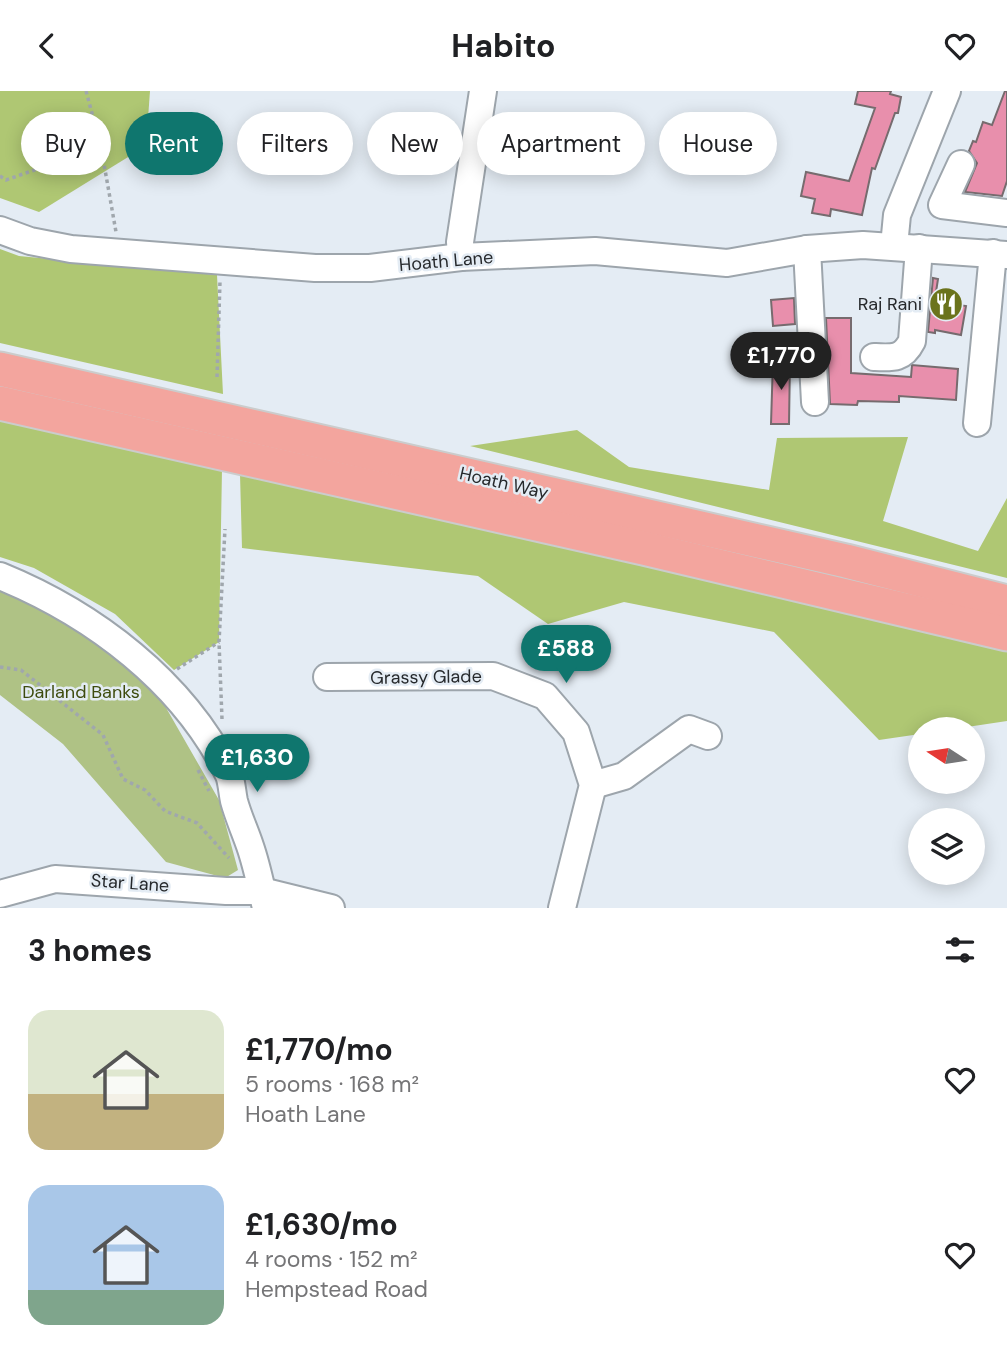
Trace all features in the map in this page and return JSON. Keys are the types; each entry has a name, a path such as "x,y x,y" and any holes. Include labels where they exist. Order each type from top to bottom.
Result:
{"main road":[{"name":"Hoath Way","path":"0,369 846,561 1007,601"},
{"name":"Hoath Way","path":"0,403 656,551 1007,634"}],"street":[{"path":"461,257 460,242 483,91"},
{"path":"874,358 897,358 906,352 912,341 907,247 897,215 947,91"},
{"path":"961,165 943,205 1007,213"},
{"name":"Hoath Lane","path":"0,230 30,241 71,249 315,268 370,268 461,257 595,251 727,263 807,249 1002,248"},
{"path":"977,423 1002,248"},
{"path":"807,249 814,402"},
{"path":"0,576 79,614 129,652 156,678 209,741 230,778 236,852 264,899"},
{"name":"Grassy Glade","path":"327,677 493,676 545,696 576,732 593,785"},
{"path":"562,908 593,785 624,776 689,729 708,736"},
{"name":"Star Lane","path":"0,894 55,879 226,891 331,908"}],"path":[{"path":"86,91 92,112"},
{"path":"0,176 6,180 21,175"},
{"path":"106,175 117,235 127,253"},
{"path":"217,377 220,261"},
{"path":"222,726 219,642 225,529"},
{"path":"156,678 190,662 219,642"},
{"path":"0,667 21,670 103,735 123,779 145,790 165,811 197,823 236,852"},
{"path":"194,759 213,800"}],"green space":[{"path":"0,91 150,91 148,112 125,112 125,159 111,168 111,112 21,112 21,175 99,175 39,212 0,198"},
{"path":"0,249 19,256 217,275 223,394 0,343"},
{"path":"0,416 222,469 219,642 174,670 115,614 34,568 0,557"},
{"path":"577,430 629,467 769,490 777,438 908,437 883,521 978,551 1007,498 1007,578 470,446"},
{"path":"240,474 1007,649 1007,721 985,724 985,717 908,717 908,736 879,740 774,632 624,602 548,624 478,576 242,548"},
{"name":"Darland Banks","path":"0,586 110,648 161,699 219,800 238,870 225,878 166,862 63,744 0,695"}],"building":[{"path":"858,91 891,91 890,94 901,97 898,113 895,113 875,169 872,168 862,215 831,209 830,216 812,213 815,199 801,196 806,172 849,181 875,108 855,104"},
{"path":"1005,91 1007,181 1002,196 965,192 977,163 969,151 973,141 976,142 983,122 992,125"},
{"path":"933,278 938,279 936,292 941,293 940,302 966,306 961,335 935,330 935,333 928,332"},
{"path":"794,298 795,324 773,326 771,300"},
{"path":"826,318 851,318 851,373 911,377 912,365 958,369 956,400 899,396 899,402 858,401 857,405 830,404"},
{"path":"773,360 790,360 789,424 771,424"}],"place":[{"name":"Raj Rani","path":"946,304"}]}
